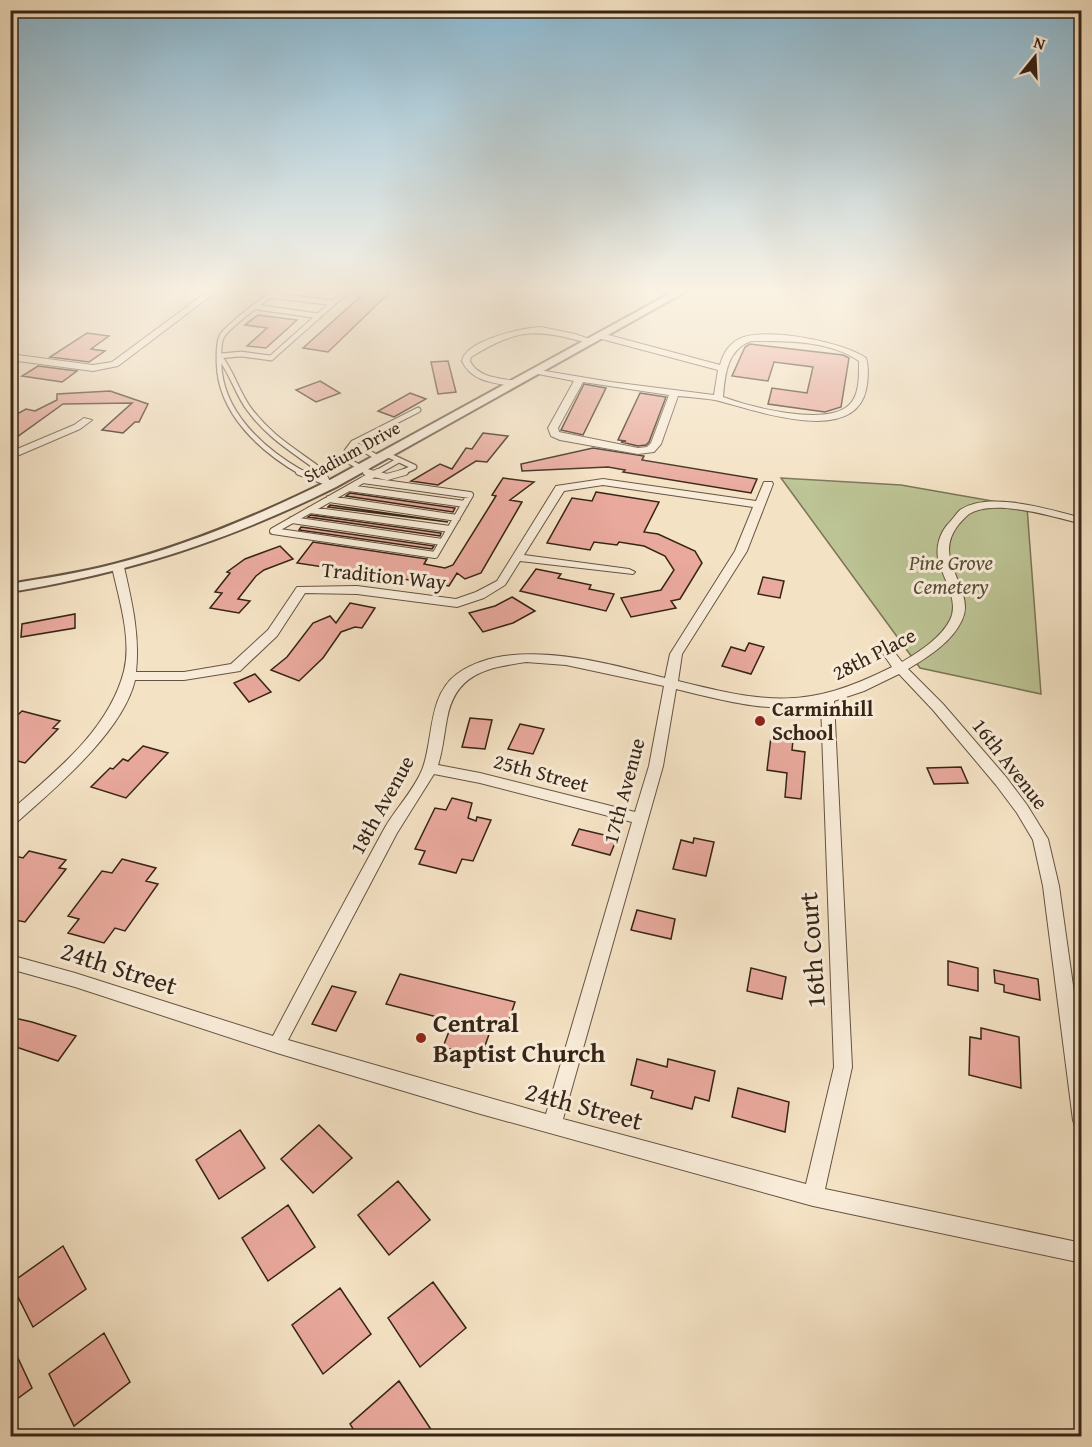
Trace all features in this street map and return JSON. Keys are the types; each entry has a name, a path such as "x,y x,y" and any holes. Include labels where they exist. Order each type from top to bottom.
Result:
{"street":[{"path":"10,357 105,368 126,356"},
{"path":"468,356 467,367 472,372 513,383"},
{"name":"Stadium Drive","path":"10,588 118,567 212,538 277,511 329,482 364,474 382,456 564,356"},
{"path":"670,356 722,368"},
{"path":"718,398 722,368 729,356"},
{"path":"536,371 580,380 718,398 739,406 776,413 814,417 838,416 852,408 861,392 863,360 857,356"},
{"path":"580,380 554,428 554,434 563,438 638,451 650,450 656,444 674,393"},
{"path":"13,453 77,427 87,420"},
{"name":"Tradition Way","path":"128,676 184,676 235,668 273,633 301,589 357,590 457,603 480,595 501,583 560,488 603,482 760,505"},
{"name":"17th Avenue","path":"552,1125 656,766 676,654 741,551 768,484"},
{"name":"28th Place","path":"670,683 768,704 801,703 858,688 937,644 956,619 958,601 943,555 947,531 966,512 990,505 1082,521"},
{"path":"517,557 629,572"},
{"path":"10,820 98,733 115,709 127,685 130,653 126,603 118,567"},
{"name":"16th Avenue","path":"888,652 1001,781 1022,809 1040,839 1053,898 1082,1120"},
{"name":"18th Avenue","path":"277,1045 400,813 429,768 440,714 449,690 471,670 504,659 556,659 670,683"},
{"name":"16th Court","path":"813,1196 843,1067 827,698"},
{"name":"25th Street","path":"429,768 480,778 641,819"},
{"name":"24th Street","path":"10,962 75,980 277,1045 552,1125 813,1196 1082,1253"}],"lane":[{"path":"219,356 224,356"},
{"path":"219,356 217,366 226,399 245,426 271,453 285,463 313,478 329,482"},
{"path":"219,356 227,364 232,381 247,407 269,434 324,473 329,482"},
{"path":"252,356 271,358 274,356"},
{"path":"399,460 364,474 349,488 273,531 435,555 470,495 364,474 347,460 347,451 353,443 418,410"},
{"path":"353,443 414,467 396,477 364,474"},
{"path":"349,488 465,504"},
{"path":"329,499 457,518"},
{"path":"310,510 450,529"},
{"path":"292,520 442,542"}],"green space":[{"name":"Pine Grove Cemetery","path":"781,478 901,485 1027,507 1041,694 920,668"}],"building":[{"path":"52,356 98,356 89,362 50,357"},
{"path":"741,356 844,356 849,358 841,407 825,412 768,404 772,388 807,393 813,367 774,362 768,381 732,376"},
{"path":"448,361 456,392 438,394 431,362"},
{"path":"38,366 77,371 62,382 22,376"},
{"path":"320,381 340,393 316,402 296,390"},
{"path":"584,384 606,388 583,435 561,430"},
{"path":"110,391 148,404 139,422 135,422 123,433 102,430 132,403 63,404 10,442 10,418 26,409 35,411 57,400 57,394"},
{"path":"410,393 426,399 394,417 378,411"},
{"path":"640,393 666,397 649,442 638,446 618,440"},
{"path":"483,433 508,436 487,462 476,461 438,485 411,481 440,464 452,469 466,448 472,449"},
{"path":"593,448 644,456 642,460 757,479 751,493 623,472 625,470 608,467 522,471 521,464"},
{"path":"503,478 534,482 510,500 522,502 481,573 465,579 457,573 449,586 297,563 313,542 427,559 424,564 445,568 453,565 496,496 492,495"},
{"path":"596,492 659,502 644,532 658,534 695,551 702,563 680,599 671,601 676,608 631,617 621,598 661,590 674,570 665,556 644,546 619,542 617,545 594,542 590,550 547,543 572,498 592,501"},
{"path":"350,493 455,508 453,512 346,496"},
{"path":"330,505 448,522 328,507"},
{"path":"311,515 441,533 440,536 308,517"},
{"path":"301,527 434,546 432,549 299,530"},
{"path":"280,546 293,559 264,570 256,576 238,599 250,601 239,613 210,608 222,593 215,592 230,573 227,572 245,559"},
{"path":"536,569 561,574 558,578 591,585 589,589 614,594 606,611 520,591"},
{"path":"763,577 784,581 780,598 758,594"},
{"path":"512,597 535,611 513,623 483,632 469,613 495,606"},
{"path":"350,603 375,608 362,628 355,627 341,632 323,658 299,681 271,670 287,657 313,623 330,616 336,623"},
{"path":"75,614 75,628 21,637 22,624"},
{"path":"749,643 764,647 751,674 722,666 731,647 745,651"},
{"path":"255,674 271,692 249,702 234,683"},
{"path":"22,711 60,721 53,728 58,729 25,763 10,759 10,722"},
{"path":"470,718 492,720 485,749 462,747"},
{"path":"520,724 544,729 533,754 508,749"},
{"path":"771,737 793,740 792,750 805,752 801,799 785,797 787,773 767,770"},
{"path":"143,746 168,753 126,798 91,787 110,768 113,769 123,759 128,761"},
{"path":"961,767 968,783 934,784 927,768"},
{"path":"452,798 472,803 468,818 476,821 477,817 491,820 473,861 462,859 456,873 419,864 425,851 415,849 435,808 446,810"},
{"path":"579,829 617,838 610,855 572,845"},
{"path":"694,838 714,842 706,876 673,869 681,840 693,843"},
{"path":"29,851 66,860 59,868 66,869 25,922 10,919 10,861 15,856 23,858"},
{"path":"122,859 156,868 146,881 158,884 125,931 115,928 104,943 68,933 79,919 68,916 102,871 112,873"},
{"path":"637,910 675,919 671,939 631,930"},
{"path":"948,961 978,968 978,991 948,985"},
{"path":"751,968 786,977 782,999 747,991"},
{"path":"994,970 1038,979 1040,1000 1004,992 1004,985 995,983"},
{"path":"400,974 515,1002 507,1026 493,1023 481,1057 443,1047 453,1021 386,1004"},
{"path":"332,986 356,992 336,1031 312,1024"},
{"path":"10,1017 76,1036 58,1061 10,1045"},
{"path":"981,1028 1019,1037 1021,1088 969,1075 970,1037 981,1039"},
{"path":"637,1059 667,1067 668,1059 715,1071 709,1101 695,1097 692,1109 651,1098 653,1091 631,1085"},
{"path":"738,1088 789,1102 785,1132 732,1117"},
{"path":"319,1125 352,1158 313,1193 281,1159"},
{"path":"240,1130 265,1168 219,1199 196,1160"},
{"path":"398,1181 430,1220 389,1255 358,1215"},
{"path":"288,1205 315,1247 268,1281 242,1238"},
{"path":"63,1246 86,1289 33,1327 11,1283"},
{"path":"433,1282 466,1328 420,1367 388,1318"},
{"path":"340,1288 371,1334 323,1374 292,1325"},
{"path":"104,1333 130,1382 74,1426 49,1374"},
{"path":"10,1341 32,1388 10,1404"},
{"path":"399,1381 436,1437 358,1437 350,1424"}],"place":[{"name":"Carminhill School","path":"760,721"},
{"name":"Central Baptist Church","path":"421,1038"}]}
